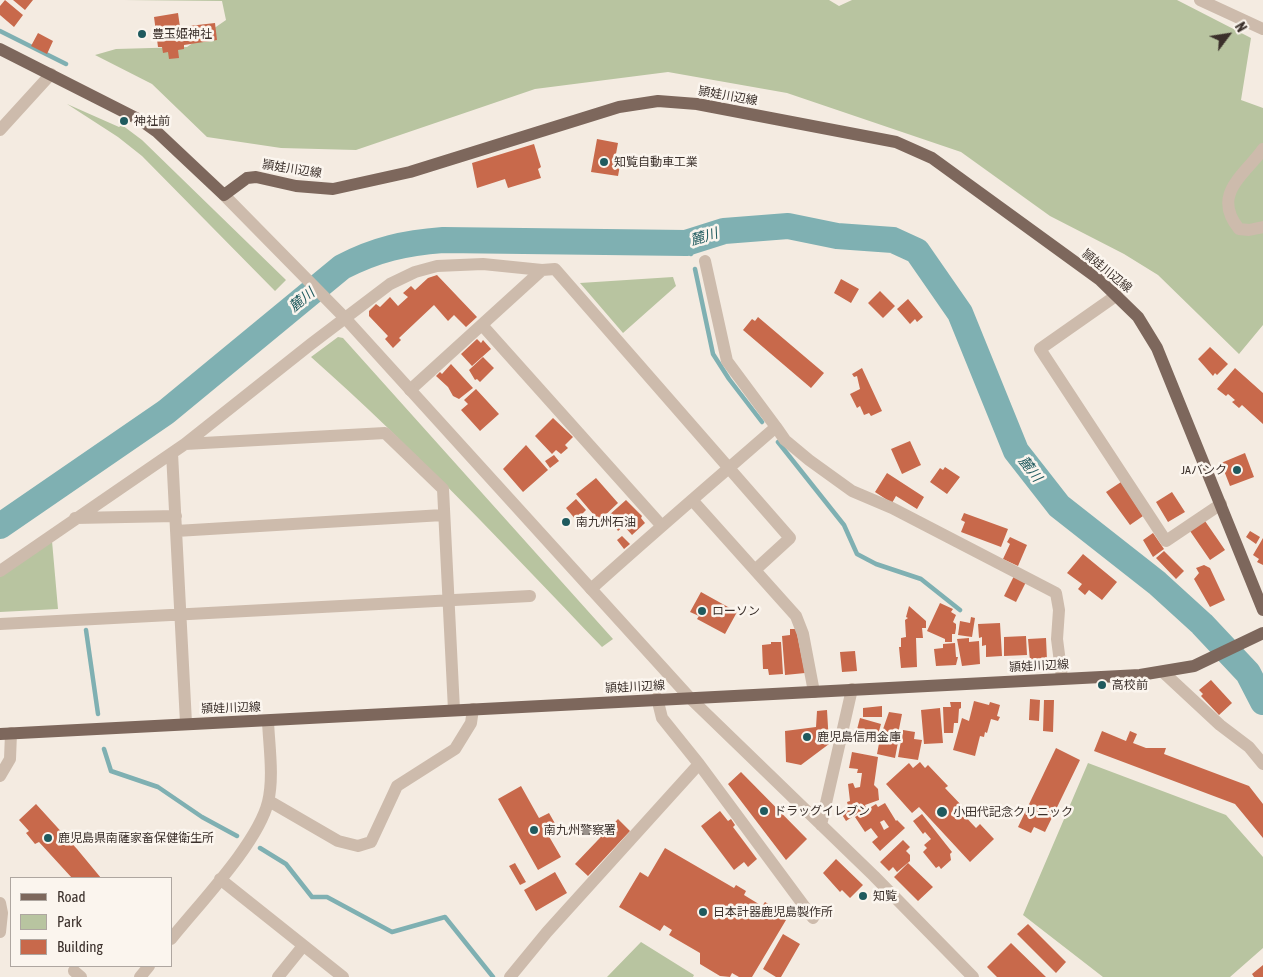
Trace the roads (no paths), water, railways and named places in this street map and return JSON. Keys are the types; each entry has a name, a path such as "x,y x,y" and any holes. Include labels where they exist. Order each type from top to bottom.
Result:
{"main road":[{"path":"0,49 142,121 163,137 224,195"},
{"name":"頴娃川辺線","path":"224,195 248,178 256,177 296,186 333,189 410,172 619,107 658,101 696,104 896,142 925,155 1100,280 1138,317 1157,348 1263,610"},
{"name":"頴娃川辺線","path":"6,734 657,698 691,699 1163,672 1194,666 1263,633"}],"street":[{"path":"1200,0 1263,29"},
{"path":"0,130 51,74"},
{"path":"1263,149 1237,178 1227,198 1230,217 1239,229 1249,230 1263,227"},
{"path":"224,195 342,315 691,699 821,825 973,977"},
{"path":"705,261 727,362 786,440 809,460 852,490 892,508 1056,593 1059,610 1057,639 1062,678"},
{"path":"0,571 185,444 342,315 390,284 415,272 437,266 483,264 542,270 555,269 790,538 755,570"},
{"path":"410,390 542,270"},
{"path":"1117,295 1040,349 1166,541 1221,504"},
{"path":"482,325 661,525"},
{"path":"591,590 661,525 693,501 728,466 776,427"},
{"path":"185,444 385,433 443,488 442,515 454,710"},
{"path":"172,453 186,723"},
{"path":"693,501 796,616 803,634 814,692"},
{"path":"176,531 442,515"},
{"path":"75,518 176,516"},
{"path":"0,624 530,596"},
{"path":"1163,672 1220,725 1250,747 1263,764"},
{"path":"821,825 852,689"},
{"path":"657,698 662,718 699,764 813,918"},
{"path":"269,800 338,841 358,846 372,842 397,786 455,748 471,723 473,709"},
{"path":"172,938 260,826 269,800 268,721"},
{"path":"0,776 10,759 6,734"},
{"path":"510,977 547,932 699,764"},
{"path":"220,879 343,977"},
{"path":"0,903 2,913 0,932"},
{"path":"278,977 303,946"},
{"path":"140,977 148,967"}],"waterway":[{"path":"0,31 66,64"},
{"name":"麓川","path":"0,526 166,412 342,267 379,251 404,245 443,240 686,243 724,231 788,226 837,236 893,240 917,251 960,313 1016,451 1059,506 1157,583 1202,624 1248,673 1263,702"},
{"path":"686,243 691,254"},
{"path":"695,269 713,354 729,379 762,422"},
{"path":"778,442 844,525 857,554 876,564 921,579 960,610"},
{"path":"86,630 98,714"},
{"path":"104,749 111,771 158,787 202,817 237,836"},
{"path":"260,848 286,864 312,897 327,897 392,932 445,917 493,977"}],"place":[{"name":"豊玉姫神社","path":"142,34"},
{"name":"神社前","path":"124,121"},
{"name":"知覧自動車工業","path":"604,162"},
{"name":"JAバンク","path":"1237,470"},
{"name":"南九州石油","path":"566,522"},
{"name":"ローソン","path":"702,611"},
{"name":"高校前","path":"1102,685"},
{"name":"鹿児島信用金庫","path":"807,737"},
{"name":"ドラッグイレブン","path":"764,811"},
{"name":"小田代記念クリニック","path":"942,812"},
{"name":"南九州警察署","path":"534,830"},
{"name":"鹿児島県南薩家畜保健衛生所","path":"48,838"},
{"name":"知覧","path":"863,896"},
{"name":"日本計器鹿児島製作所","path":"703,912"}]}
